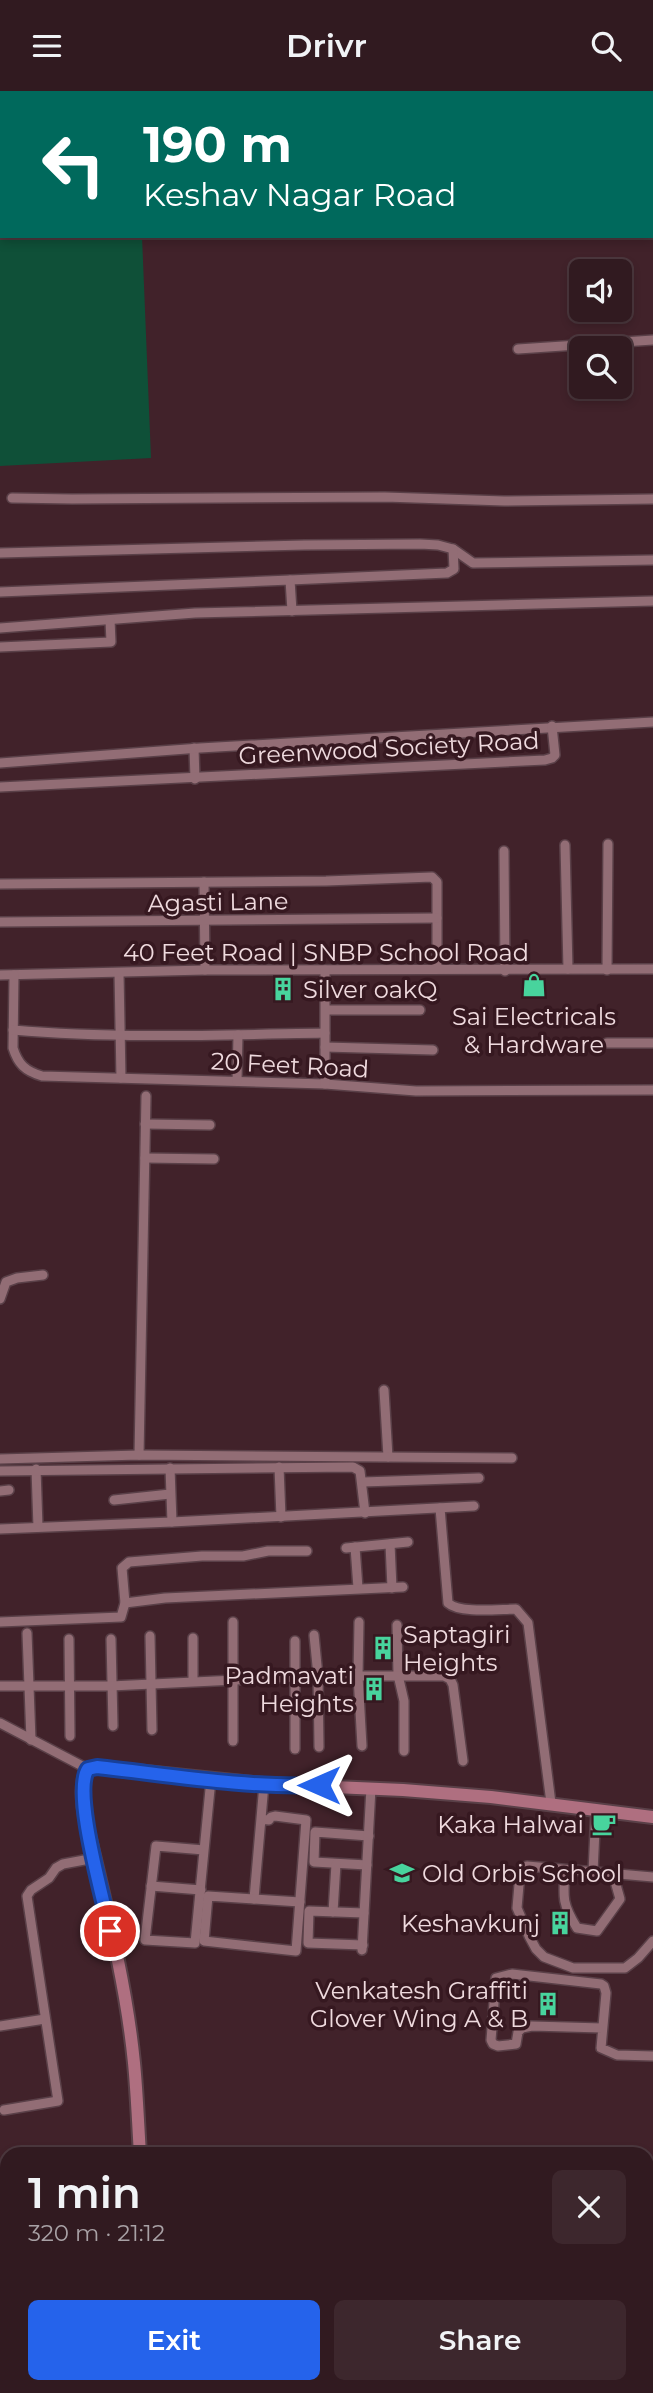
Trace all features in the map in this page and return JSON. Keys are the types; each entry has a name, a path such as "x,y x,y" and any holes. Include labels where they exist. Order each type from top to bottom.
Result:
{"street":[{"path":"518,349 653,340"},
{"path":"12,498 385,497 504,501 653,499"},
{"path":"0,553 305,545 438,545 453,549 473,563 653,560"},
{"path":"0,592 447,573 454,569 453,549"},
{"path":"290,580 292,611"},
{"path":"0,628 195,613 653,601"},
{"path":"0,647 111,642 110,620"},
{"name":"Greenwood Society Road","path":"0,763 194,748 653,722"},
{"name":"Greenwood Society Road","path":"0,787 545,760 555,755 552,726"},
{"path":"194,748 195,779"},
{"path":"607,970 608,844"},
{"path":"565,845 568,969"},
{"path":"504,851 505,971"},
{"path":"0,884 432,877 438,882 437,969"},
{"path":"204,882 205,970"},
{"name":"Agasti Lane","path":"0,922 437,918"},
{"name":"40 Feet Road | SNBP School Road","path":"0,975 205,970 653,969"},
{"path":"325,970 325,1084"},
{"path":"119,972 121,1078"},
{"name":"20 Feet Road","path":"14,975 13,1030 16,1057 30,1073 42,1076 325,1084 416,1091 653,1090"},
{"path":"326,1010 421,1010"},
{"path":"13,1030 120,1034 325,1033"},
{"path":"237,1081 238,1035"},
{"path":"607,1043 653,1043"},
{"path":"325,1047 433,1050"},
{"path":"139,1455 146,1095"},
{"path":"145,1123 209,1125"},
{"path":"145,1158 214,1159"},
{"path":"0,1299 6,1282 43,1275"},
{"path":"384,1390 387,1457"},
{"path":"0,1459 139,1455 512,1458"},
{"path":"279,1467 281,1517"},
{"path":"0,1471 353,1467 360,1471 363,1482 365,1513"},
{"path":"170,1468 172,1522"},
{"path":"36,1469 38,1527"},
{"path":"363,1482 479,1478"},
{"path":"114,1500 170,1494"},
{"path":"0,1529 474,1506"},
{"path":"440,1508 448,1604 463,1609 516,1609 528,1623 551,1803"},
{"path":"358,1588 350,1548 408,1542"},
{"path":"390,1544 392,1588"},
{"path":"0,1622 121,1617 125,1604 122,1568 130,1562 307,1551"},
{"path":"125,1604 165,1598 403,1587"},
{"path":"233,1622 233,1741"},
{"path":"359,1622 358,1676 362,1746"},
{"path":"397,1625 398,1675 404,1701 404,1751"},
{"path":"27,1633 31,1740"},
{"path":"314,1635 318,1676 319,1747"},
{"path":"150,1636 152,1730"},
{"path":"192,1638 193,1681"},
{"path":"69,1639 70,1736"},
{"path":"111,1639 113,1726"},
{"path":"295,1641 295,1749"},
{"path":"0,1686 111,1686 318,1676 444,1677 450,1679 463,1761"},
{"path":"0,1723 88,1769 97,1767 264,1784 372,1788 551,1803 653,1817"},
{"path":"88,1769 85,1774 84,1804 121,1980 134,2061 140,2147"},
{"path":"204,1850 156,1846 145,1940 195,1943 211,1779"},
{"path":"254,1899 264,1784"},
{"path":"365,1913 309,1911 308,1943 363,1948 365,1913 367,1865 372,1788"},
{"path":"593,1872 596,1809"},
{"path":"261,1819 269,1821 275,1816 306,1820 300,1902 296,1951 204,1941 208,1896 300,1902"},
{"path":"367,1865 314,1862 315,1832 369,1836"},
{"path":"4,2110 58,2101 27,1896 63,1864 94,1858"},
{"path":"333,1912 336,1864"},
{"path":"653,1877 527,1866 523,1867 520,1873 517,1908 532,1942 544,1957 573,1968 625,1968 653,1941"},
{"path":"565,1870 562,1895 571,1919 577,1928 597,1931 620,1899 613,1874"},
{"path":"152,1886 201,1890"},
{"path":"602,2028 532,2026 522,2028 518,2032 516,2044 493,2044 491,2040 496,1978 512,1974 601,1984 606,1993 601,2048 617,2055 653,2056"},
{"path":"0,2026 45,2019"}],"green space":[{"path":"0,238 142,238 151,458 0,466"}],"place":[{"name":"Sai Electricals & Hardware","path":"534,985"},
{"name":"Silver oakQ","path":"283,989"},
{"name":"Saptagiri Heights","path":"383,1648"},
{"name":"Padmavati Heights","path":"374,1689"},
{"name":"Kaka Halwai","path":"604,1824"},
{"name":"Old Orbis School","path":"402,1873"},
{"name":"Keshavkunj","path":"560,1923"},
{"name":"Venkatesh Graffiti Glover Wing A & B","path":"548,2004"}],"route":[{"path":"110,1931 86,1825 84,1783 88,1769 97,1767 294,1786 319,1785"}]}
